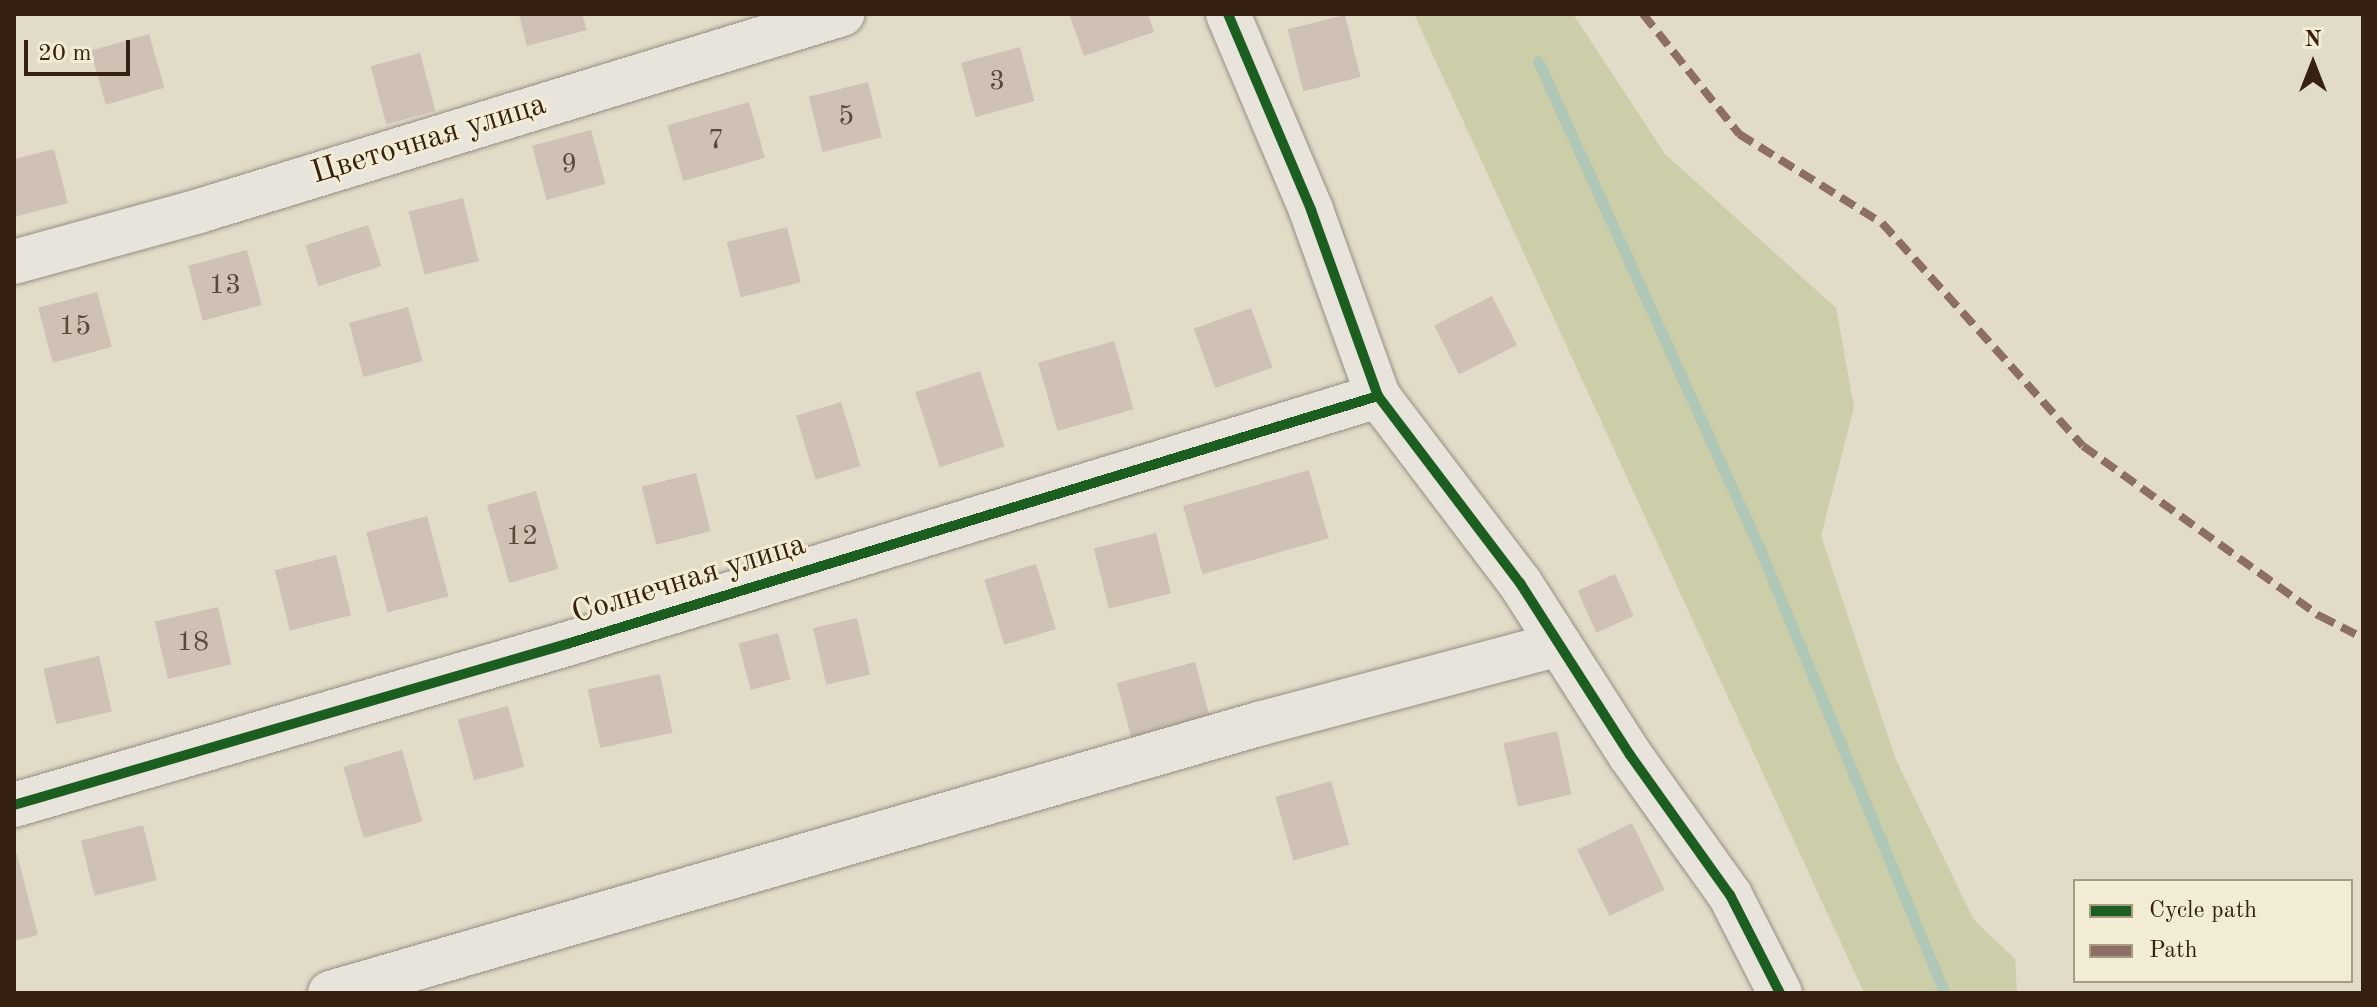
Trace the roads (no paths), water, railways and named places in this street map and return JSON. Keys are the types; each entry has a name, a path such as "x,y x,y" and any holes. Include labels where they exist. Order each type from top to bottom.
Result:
{"street":[{"name":"Цветочная улица","path":"14,262 199,211 842,14"},
{"path":"1228,14 1311,210 1378,396 1520,583 1730,895 1780,993"},
{"name":"Солнечная улица","path":"14,805 585,639 1378,396"},
{"path":"330,993 1262,723 1559,644"}],"waterway":[{"path":"1538,61 1759,547 1945,993"}]}
